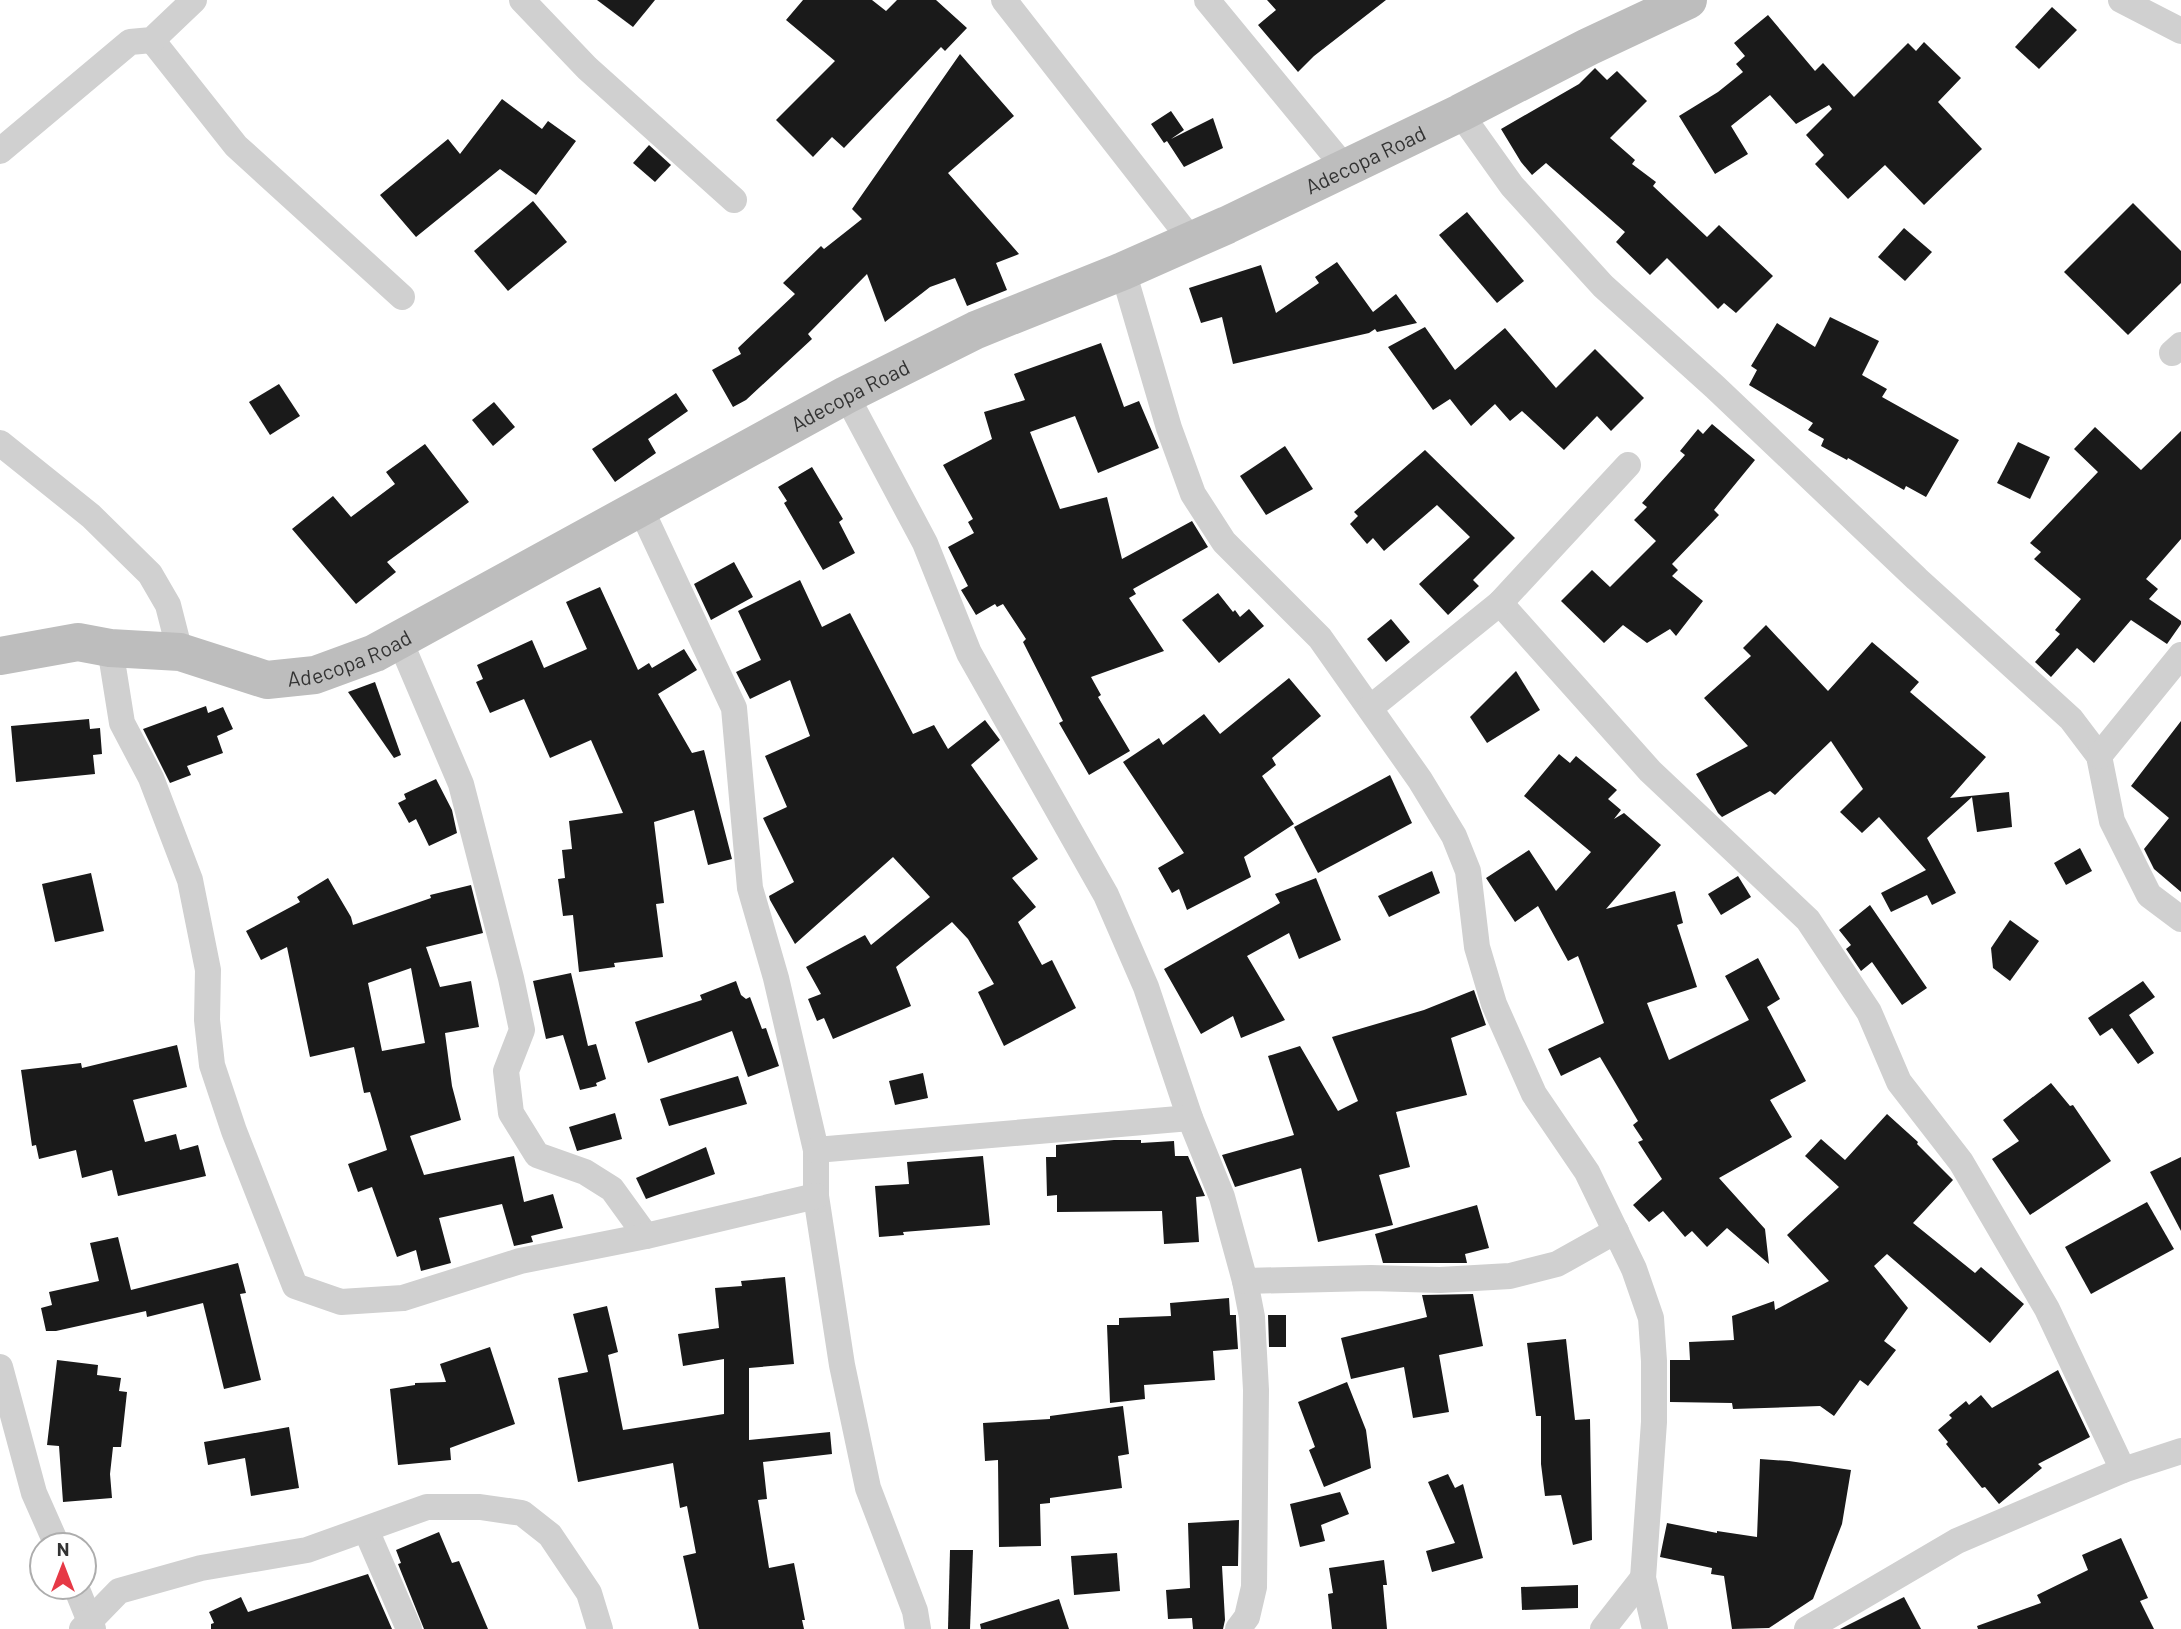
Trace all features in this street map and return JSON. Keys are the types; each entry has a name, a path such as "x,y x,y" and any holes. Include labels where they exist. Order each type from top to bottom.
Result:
{"street":[{"path":"0,151 130,42 152,40 194,0"},
{"path":"522,0 587,68 734,200"},
{"path":"1004,0 1192,241"},
{"path":"1207,0 1346,169"},
{"name":"Adecopa Road","path":"0,656 78,642 110,648 180,652 267,680 315,675 375,653 846,396 976,330 1192,241 1346,169 1588,47 1688,0"},
{"path":"2121,0 2181,32"},
{"path":"152,40 236,146 402,297"},
{"path":"1460,113 1512,186 1603,286 2071,719 2099,756 2112,821 2149,895 2181,919"},
{"path":"1123,271 1169,428 1193,494 1224,542 1320,638 1420,780 1454,836 1468,871 1477,947 1494,1004 1534,1094 1587,1172 1634,1269 1651,1318 1652,1329 1654,1422 1643,1578 1655,1629"},
{"path":"846,396 925,543 969,653 1106,895 1146,987 1190,1118 1222,1197 1252,1317 1256,1390 1254,1587 1247,1617 1238,1629"},
{"path":"0,443 91,516 150,574 168,605 180,652"},
{"path":"1370,708 1500,603 1628,465"},
{"path":"640,507 734,708 750,888 776,978 816,1150 816,1196 842,1365 868,1489 915,1611 918,1629"},
{"path":"1500,603 1650,771 1808,920 1869,1012 1899,1082 1961,1162 2047,1309 2123,1470"},
{"path":"400,641 461,784 511,978 522,1030 506,1071 511,1113 537,1155 585,1172 612,1189 646,1236"},
{"path":"110,648 122,723 151,778 190,880 208,970 207,1020 212,1065 234,1131 295,1286 341,1302 403,1298 520,1261 646,1236 816,1196"},
{"path":"2099,756 2181,655"},
{"path":"816,1150 1190,1118"},
{"path":"1245,1281 1371,1278 1440,1280 1510,1276 1557,1264 1616,1231"},
{"path":"0,1367 34,1493 51,1531"},
{"path":"1807,1629 1956,1541 2123,1470 2181,1451"},
{"path":"89,1627 119,1591 201,1568 307,1550 427,1507 480,1507 522,1513 550,1535 589,1593 600,1629"},
{"path":"366,1530 409,1629"},
{"path":"1603,1629 1643,1578"},
{"path":"81,1601 89,1627"}],"building":[{"path":"597,0 655,0 633,27"},
{"path":"803,0 872,0 886,11 897,0 936,0 967,28 945,51 941,47 844,148 832,137 813,157 776,120 835,61 786,20"},
{"path":"1267,0 1386,0 1314,56 1298,72 1258,25 1276,10"},
{"path":"2052,7 2077,30 2039,69 2015,47"},
{"path":"1768,15 1815,71 1823,63 1854,97 1908,43 1916,51 1924,42 1961,78 1938,102 1982,149 1924,205 1885,165 1848,199 1815,164 1824,155 1806,135 1832,109 1829,105 1796,124 1770,95 1731,126 1748,154 1715,174 1679,116 1718,92 1743,72 1736,64 1745,56 1734,43"},
{"path":"960,54 1014,116 948,173 1019,254 996,263 1007,290 967,306 955,278 930,287 885,322 867,274 808,334 812,339 746,400 733,407 712,370 741,354 738,348 795,294 783,283 821,246 824,249 862,219 852,209"},
{"path":"1595,68 1607,80 1617,71 1647,101 1610,138 1635,160 1632,164 1656,182 1653,186 1707,237 1719,225 1773,276 1736,313 1724,303 1718,309 1667,258 1650,275 1616,242 1625,232 1546,163 1532,175 1501,129 1579,84"},
{"path":"502,99 542,129 548,121 576,141 536,195 500,169 416,237 380,195 448,139 460,154"},
{"path":"1171,111 1184,130 1171,139 1213,118 1223,148 1184,167 1167,141 1164,143 1151,124"},
{"path":"649,145 671,165 655,182 633,163"},
{"path":"533,201 567,242 508,291 474,251"},
{"path":"2133,203 2181,251 2181,283 2128,335 2064,272"},
{"path":"1467,212 1524,281 1497,303 1439,235"},
{"path":"1904,228 1932,252 1905,281 1878,257"},
{"path":"1337,262 1373,312 1396,294 1417,323 1377,332 1375,329 1369,333 1233,364 1222,317 1201,323 1189,288 1261,265 1276,313 1319,283 1315,277"},
{"path":"1830,317 1879,341 1862,375 1887,389 1882,397 1959,440 1926,497 1906,486 1904,490 1821,446 1824,439 1808,430 1813,423 1749,385 1757,370 1751,366 1777,323 1815,347"},
{"path":"1425,327 1455,370 1505,328 1556,388 1595,349 1644,398 1611,431 1597,416 1564,450 1522,411 1510,421 1495,404 1471,426 1450,399 1433,410 1388,347"},
{"path":"1101,343 1124,407 1139,401 1159,448 1098,473 1075,416 1030,432 1060,509 1107,497 1122,559 1192,521 1208,547 1133,589 1136,594 1129,598 1164,651 1091,677 1101,695 1098,697 1130,751 1089,775 1059,723 1063,721 1023,642 1026,639 1003,604 997,607 995,604 976,615 961,590 968,586 948,547 974,533 968,522 973,519 943,465 992,439 984,412 1025,400 1014,374"},
{"path":"279,384 300,416 270,435 249,402"},
{"path":"676,393 688,411 648,439 656,453 615,482 592,449"},
{"path":"494,402 515,427 493,446 472,420"},
{"path":"1712,424 1755,460 1714,510 1719,515 1672,564 1678,570 1672,576 1703,601 1676,636 1670,629 1647,643 1623,625 1604,643 1561,601 1592,570 1610,587 1656,541 1634,520 1647,507 1642,503 1685,455 1680,451 1698,429 1703,434"},
{"path":"2095,427 2141,470 2181,431 2181,539 2146,579 2158,589 2149,599 2181,621 2181,624 2167,644 2131,620 2094,663 2077,648 2051,677 2035,662 2060,634 2055,630 2081,599 2034,559 2041,552 2030,543 2098,472 2074,449"},
{"path":"2018,442 2050,457 2030,499 1997,483"},
{"path":"425,444 469,502 387,562 396,572 356,604 292,529 333,496 351,517 395,484 386,472"},
{"path":"1285,446 1313,489 1266,515 1240,476"},
{"path":"1425,450 1515,538 1473,580 1479,586 1448,615 1419,584 1470,537 1437,505 1384,551 1373,538 1367,544 1350,524 1358,516 1354,512"},
{"path":"812,467 843,519 839,522 855,553 823,570 784,503 787,501 778,487"},
{"path":"734,562 753,597 711,620 694,584"},
{"path":"800,580 822,627 850,613 913,734 934,725 948,749 985,720 1000,740 971,765 1038,859 1012,878 1036,907 1018,922 1042,965 1052,960 1076,1008 1004,1046 978,992 994,984 968,939 952,922 896,967 911,1006 833,1039 824,1018 817,1021 808,999 821,994 806,967 865,935 871,945 930,897 893,857 795,944 770,900 769,896 794,882 763,818 787,807 765,756 810,736 790,680 750,699 736,672 761,660 738,611"},
{"path":"600,587 638,670 649,663 652,668 684,649 697,670 658,694 692,753 704,750 732,859 708,865 694,810 654,822 664,903 656,904 663,957 614,963 615,967 579,972 573,915 563,916 558,879 565,878 562,850 572,849 569,821 623,813 591,740 550,758 524,699 490,713 476,682 483,679 477,665 532,640 544,668 587,649 566,602"},
{"path":"1218,593 1233,612 1235,610 1240,617 1249,609 1264,626 1219,663 1182,620"},
{"path":"1391,619 1410,642 1386,662 1367,639"},
{"path":"1766,625 1828,691 1872,642 1919,682 1910,692 1986,757 1950,798 2009,792 2012,827 1977,832 1972,797 1927,838 1956,893 1932,905 1927,895 1891,912 1881,893 1926,870 1879,817 1862,833 1840,812 1863,789 1831,741 1775,795 1770,791 1722,817 1718,813 1696,774 1748,746 1704,698 1751,656 1743,648"},
{"path":"1516,671 1540,710 1487,743 1470,717"},
{"path":"1289,678 1321,716 1272,758 1276,765 1262,776 1294,824 1244,857 1251,877 1187,910 1179,889 1172,893 1158,868 1184,853 1123,762 1159,738 1163,745 1204,714 1220,734"},
{"path":"375,682 401,755 394,758 348,692"},
{"path":"206,706 208,713 223,707 233,729 217,736 223,753 187,766 191,775 170,783 143,729"},
{"path":"89,719 90,729 100,728 102,754 93,755 95,774 16,782 11,726"},
{"path":"2181,721 2181,892 2154,869 2144,849 2169,818 2131,786"},
{"path":"1559,754 1570,763 1576,756 1617,790 1608,799 1621,810 1614,819 1624,813 1661,845 1606,909 1675,891 1683,923 1677,925 1697,987 1647,1003 1669,1060 1749,1020 1725,976 1758,958 1780,999 1767,1007 1806,1081 1770,1100 1792,1137 1719,1178 1765,1229 1769,1264 1727,1228 1707,1247 1692,1231 1685,1237 1663,1211 1649,1222 1633,1205 1662,1179 1638,1142 1643,1140 1633,1125 1638,1121 1600,1057 1561,1076 1548,1049 1604,1023 1578,956 1568,961 1538,906 1515,922 1486,878 1529,850 1556,891 1591,852 1524,796"},
{"path":"1390,775 1412,823 1318,873 1294,827"},
{"path":"436,779 452,810 457,833 429,846 416,819 409,823 398,803 406,799 404,794"},
{"path":"2080,848 2092,871 2066,885 2054,863"},
{"path":"1432,871 1440,893 1389,917 1378,896"},
{"path":"91,873 104,931 55,942 42,884"},
{"path":"1738,876 1751,897 1721,915 1708,894"},
{"path":"328,878 353,925 431,898 430,895 471,885 483,933 426,947 440,987 471,981 479,1027 445,1033 452,1086 461,1120 410,1136 424,1175 514,1156 524,1202 553,1194 563,1228 531,1236 533,1242 514,1246 502,1204 439,1218 451,1263 421,1271 416,1250 397,1257 372,1187 358,1192 348,1164 387,1150 370,1092 364,1093 354,1047 310,1057 287,947 261,960 246,931 300,902 297,897","holes":["411,968 425,1043 382,1051 368,983"]},
{"path":"1316,878 1341,940 1299,959 1289,933 1247,956 1285,1020 1241,1038 1233,1016 1201,1034 1164,969 1280,903 1275,894"},
{"path":"1870,905 1927,988 1902,1005 1872,962 1861,971 1846,949 1851,945 1839,930"},
{"path":"2010,920 2039,941 2010,981 1993,968 1991,948"},
{"path":"571,973 588,1046 596,1044 606,1079 596,1083 597,1086 580,1090 563,1035 546,1039 533,981"},
{"path":"736,981 741,995 746,999 750,997 762,1029 766,1028 779,1066 748,1077 732,1031 648,1063 635,1022 702,1000 700,995"},
{"path":"2143,981 2155,997 2129,1015 2154,1053 2138,1064 2112,1028 2100,1036 2088,1018"},
{"path":"1474,990 1486,1025 1451,1038 1467,1095 1396,1112 1410,1167 1379,1175 1393,1225 1318,1242 1301,1168 1235,1187 1222,1155 1294,1135 1268,1056 1300,1046 1338,1111 1358,1101 1332,1037 1424,1010"},
{"path":"177,1045 187,1087 133,1100 145,1142 176,1134 180,1150 198,1145 206,1176 118,1196 112,1170 82,1178 76,1150 39,1159 36,1145 32,1146 21,1070 81,1063 82,1068"},
{"path":"923,1073 928,1098 895,1105 889,1081"},
{"path":"738,1076 747,1104 669,1126 660,1099"},
{"path":"2051,1083 2070,1106 2073,1105 2111,1161 2030,1215 1992,1159 2019,1141 2003,1120"},
{"path":"615,1113 622,1139 577,1151 569,1127"},
{"path":"1887,1114 1918,1142 1953,1180 1913,1223 1975,1273 1981,1267 2024,1304 1990,1343 1887,1254 1874,1266 1908,1308 1884,1341 1896,1350 1868,1386 1860,1380 1834,1416 1820,1406 1733,1409 1732,1403 1670,1402 1670,1360 1690,1360 1689,1342 1734,1340 1732,1316 1774,1301 1775,1310 1829,1281 1787,1235 1839,1187 1805,1156 1821,1139 1845,1160"},
{"path":"1141,1140 1141,1143 1174,1141 1175,1156 1188,1156 1205,1196 1196,1197 1199,1242 1164,1244 1162,1211 1057,1212 1057,1195 1047,1196 1046,1157 1056,1157 1056,1145"},
{"path":"706,1147 715,1174 646,1199 636,1178"},
{"path":"983,1156 990,1225 903,1232 904,1235 879,1237 875,1186 909,1184 907,1162"},
{"path":"2181,1157 2181,1231 2150,1172"},
{"path":"2147,1202 2174,1249 2091,1294 2065,1247"},
{"path":"1477,1205 1489,1248 1465,1254 1467,1263 1383,1263 1375,1234"},
{"path":"118,1237 131,1290 238,1263 246,1293 240,1294 261,1380 224,1389 203,1303 147,1317 146,1311 46,1331 41,1308 52,1305 49,1292 99,1281 90,1243"},
{"path":"785,1277 794,1364 749,1368 749,1440 830,1432 832,1454 763,1462 767,1499 758,1500 769,1568 794,1563 805,1620 802,1620 804,1629 699,1629 683,1556 696,1553 687,1506 680,1508 673,1463 578,1482 558,1378 588,1372 573,1314 607,1306 618,1352 608,1355 623,1430 724,1414 724,1359 683,1366 678,1334 719,1328 715,1288 742,1286 741,1281"},
{"path":"1473,1294 1483,1346 1439,1355 1449,1412 1413,1418 1404,1367 1351,1379 1341,1338 1427,1317 1422,1295"},
{"path":"1229,1298 1230,1315 1236,1315 1238,1349 1213,1351 1215,1380 1144,1385 1145,1399 1110,1403 1107,1325 1119,1325 1119,1318 1171,1316 1170,1303"},
{"path":"1268,1315 1286,1315 1286,1347 1269,1347"},
{"path":"1566,1339 1575,1420 1590,1419 1592,1540 1573,1545 1561,1495 1545,1496 1541,1464 1541,1416 1536,1416 1527,1343"},
{"path":"490,1347 515,1424 450,1448 451,1460 398,1465 390,1389 415,1383 446,1382 440,1364"},
{"path":"57,1360 98,1365 97,1375 121,1378 119,1391 127,1392 121,1447 113,1447 110,1474 112,1498 63,1502 59,1446 47,1445"},
{"path":"2058,1370 2090,1437 2038,1464 2042,1468 1999,1504 1985,1487 1982,1488 1938,1430 1952,1418 1949,1415 1966,1401 1969,1405 1981,1395 1992,1408"},
{"path":"1347,1382 1366,1430 1371,1468 1324,1487 1309,1450 1315,1447 1298,1402"},
{"path":"1123,1406 1129,1454 1118,1456 1122,1488 1050,1498 1050,1503 1040,1504 1041,1546 999,1547 998,1460 985,1461 983,1423 1050,1419 1050,1416"},
{"path":"289,1427 299,1488 251,1496 245,1458 208,1465 204,1442"},
{"path":"1760,1459 1851,1470 1842,1524 1813,1599 1769,1628 1732,1629 1724,1576 1711,1574 1712,1568 1660,1557 1667,1523 1717,1533 1757,1537"},
{"path":"1448,1474 1455,1488 1463,1484 1483,1558 1432,1572 1426,1551 1455,1543 1428,1482"},
{"path":"1340,1492 1349,1514 1321,1525 1325,1541 1300,1547 1290,1504"},
{"path":"1239,1520 1238,1566 1222,1566 1225,1620 1223,1629 1193,1629 1192,1618 1168,1619 1166,1590 1190,1588 1188,1523"},
{"path":"439,1532 452,1563 459,1561 488,1629 424,1629 398,1564 401,1563 396,1550"},
{"path":"2121,1538 2148,1598 2140,1601 2154,1629 1978,1629 1977,1626 2041,1603 2037,1595 2088,1570 2082,1555"},
{"path":"950,1550 973,1550 970,1629 948,1629"},
{"path":"1117,1553 1120,1591 1074,1595 1071,1556"},
{"path":"1384,1560 1387,1629 1332,1629 1328,1594 1333,1593 1329,1568"},
{"path":"368,1574 392,1629 211,1629 211,1624 214,1623 209,1612 241,1597 248,1612"},
{"path":"1578,1585 1578,1608 1522,1610 1521,1587"},
{"path":"1904,1597 1921,1629 1840,1629"},
{"path":"1059,1599 1069,1629 981,1629 980,1624"}]}
